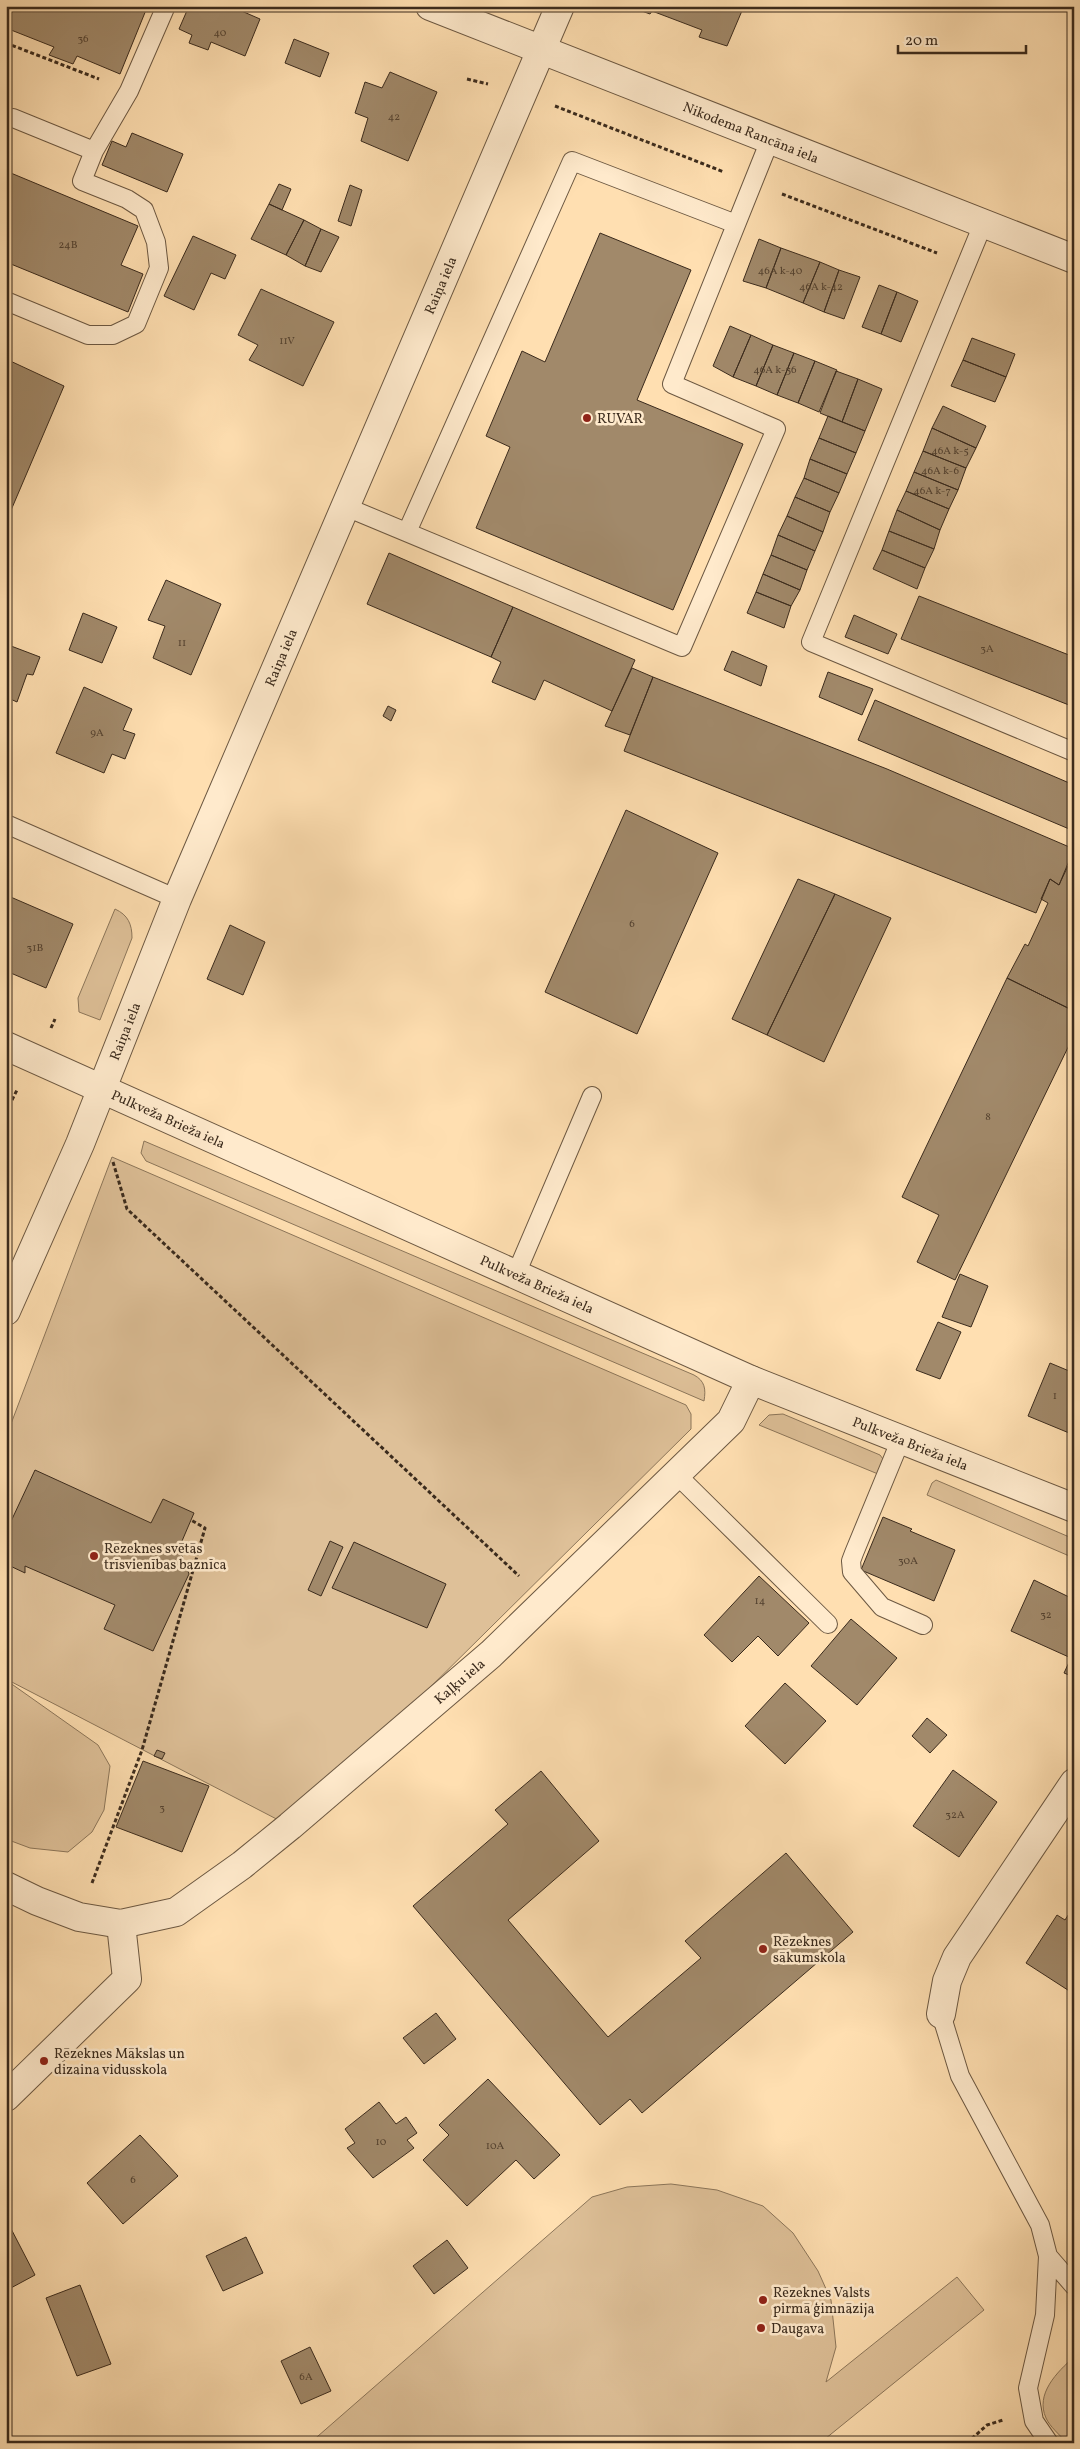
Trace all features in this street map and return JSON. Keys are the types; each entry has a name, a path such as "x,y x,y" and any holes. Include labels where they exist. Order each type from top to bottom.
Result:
{"street":[{"name":"Nikodema Rancāna iela","path":"430,6 1074,259"},
{"name":"Raiņa iela","path":"6,1311 80,1144 177,899 560,6"},
{"name":"Pulkveža Brieža iela","path":"6,1046 751,1380 1074,1508"},
{"name":"Kaļķu iela","path":"121,1924 176,1912 242,1865 491,1654 730,1421 751,1380"},
{"path":"941,2014 947,1981 957,1957 1074,1782"},
{"path":"6,1886 37,1901 79,1917 121,1924 126,1979 6,2096"}],"lane":[{"path":"6,301 88,335 113,335 136,324 159,268 156,242 144,210 127,199 82,181 94,151 129,91 166,6"},
{"path":"14,118 94,151"},
{"path":"346,507 682,647 776,429 672,384 770,140"},
{"path":"407,532 572,161 736,224"},
{"path":"983,224 811,642 1074,752"},
{"path":"6,824 177,899"},
{"path":"516,1274 592,1096"},
{"path":"902,1439 854,1553 851,1561 852,1572 882,1607 923,1625"},
{"path":"676,1474 828,1624"},
{"path":"941,2014 960,2076 1040,2225 1048,2256 1046,2314 1028,2388 1034,2421 1048,2443"},
{"path":"1048,2256 1074,2286"}],"path":[{"path":"6,42 129,91"},
{"path":"467,79 523,94 966,265"},
{"path":"112,1156 127,1208 546,1601"},
{"path":"79,1917 142,1750 205,1528 191,1520"},
{"path":"967,2443 987,2425 1032,2410"}],"shaded area":[{"path":"115,909 128,920 132,938 100,1020 79,1012 78,998"},
{"path":"144,1141 694,1375 704,1386 704,1401 146,1161 141,1153"},
{"path":"112,1157 686,1405 691,1414 691,1429 290,1826 6,1679 6,1437"},
{"path":"783,1414 880,1455 883,1459 878,1474 759,1425 769,1415"},
{"path":"936,1480 1074,1539 1074,1558 927,1495 932,1483"},
{"path":"6,1680 98,1745 110,1766 104,1810 92,1832 68,1852 30,1848 6,1839"},
{"path":"671,2184 717,2190 763,2206 793,2233 818,2271 831,2300 836,2347 826,2382 957,2277 984,2310 820,2443 310,2443 592,2197 627,2187"},
{"path":"1074,2357 1074,2443 1067,2443 1046,2418 1043,2400 1055,2377"}],"building":[{"path":"6,6 137,6 146,10 120,74 77,56 73,64 49,55 54,47 6,28"},
{"path":"189,6 230,6 260,19 245,56 211,42 208,50 189,43 192,35 179,29"},
{"path":"628,6 744,6 727,46 699,37 702,30 652,11 650,14"},
{"path":"294,39 329,53 320,77 285,63"},
{"path":"390,72 437,92 408,161 361,141 368,118 355,113 365,82 382,88"},
{"path":"132,133 183,154 167,192 102,165 112,141 126,147"},
{"path":"6,171 138,226 121,265 143,274 128,312 6,262"},
{"path":"279,184 291,189 282,210 269,204"},
{"path":"350,185 362,190 351,226 338,221"},
{"path":"269,204 304,220 286,255 251,239"},
{"path":"304,220 321,229 305,266 286,255"},
{"path":"321,229 339,237 321,272 305,266"},
{"name":"RUVAR","path":"600,233 691,270 637,400 743,444 673,610 476,528 510,447 486,436 522,351 545,362"},
{"path":"193,236 236,255 225,279 211,273 194,310 164,296"},
{"path":"759,239 781,248 766,288 743,281"},
{"path":"781,248 820,262 803,303 766,288"},
{"path":"820,262 839,270 824,312 803,303"},
{"path":"839,270 860,277 844,319 824,312"},
{"path":"879,285 897,292 881,334 862,327"},
{"path":"261,289 334,322 303,386 249,360 258,345 238,335"},
{"path":"897,292 918,301 901,342 881,334"},
{"path":"730,326 751,335 733,377 713,366"},
{"path":"751,335 773,345 756,386 733,377"},
{"path":"972,338 1015,354 1006,377 963,360"},
{"path":"773,345 794,353 777,395 756,386"},
{"path":"794,353 815,361 798,403 777,395"},
{"path":"6,359 64,386 6,522"},
{"path":"963,360 1006,377 995,402 951,386"},
{"path":"815,361 837,370 819,412 798,403"},
{"path":"836,371 858,379 842,422 820,413"},
{"path":"858,379 882,389 865,431 842,422"},
{"path":"943,406 986,426 976,448 932,428"},
{"path":"828,416 865,431 856,453 819,438"},
{"path":"932,428 976,448 966,468 923,451"},
{"path":"819,438 856,453 847,474 810,459"},
{"path":"923,451 966,468 958,490 914,472"},
{"path":"810,459 847,474 839,493 804,478"},
{"path":"914,472 958,490 949,509 906,491"},
{"path":"804,478 839,493 830,512 795,497"},
{"path":"906,491 949,509 940,530 897,510"},
{"path":"795,497 830,512 823,532 787,516"},
{"path":"897,510 940,530 934,549 889,531"},
{"path":"787,516 823,532 815,551 778,535"},
{"path":"889,531 934,549 925,568 882,550"},
{"path":"778,535 815,551 807,570 771,555"},
{"path":"882,550 925,568 917,589 873,569"},
{"path":"389,553 513,607 491,657 367,604"},
{"path":"771,555 807,570 800,590 763,574"},
{"path":"763,574 800,590 791,606 756,592"},
{"path":"166,580 221,604 191,675 153,658 165,626 148,620"},
{"path":"756,592 791,606 784,628 747,613"},
{"path":"919,596 1074,657 1074,707 901,639"},
{"path":"513,607 635,660 612,711 544,680 535,700 492,682 501,662 491,657"},
{"path":"83,613 117,627 102,663 69,650"},
{"path":"854,615 897,634 888,654 845,637"},
{"path":"11,646 40,657 33,675 27,674 17,702 6,697 6,658"},
{"path":"732,651 767,666 761,686 724,670"},
{"path":"632,668 653,677 630,735 605,726"},
{"path":"828,672 873,689 862,715 819,697"},
{"path":"653,677 887,769 1074,849 1059,885 1050,879 1036,913 624,751"},
{"path":"84,687 132,709 123,730 135,734 125,759 112,754 104,773 56,753"},
{"path":"875,700 1074,785 1074,831 858,740"},
{"path":"388,706 396,710 391,721 383,716"},
{"path":"626,810 718,853 637,1034 545,992"},
{"path":"1074,853 1074,1011 1007,978 1025,944 1028,946 1048,903 1041,899 1050,879 1059,885"},
{"path":"798,879 835,894 767,1035 732,1019"},
{"path":"835,894 891,918 824,1062 767,1035"},
{"path":"6,895 73,924 46,988 6,971"},
{"path":"230,925 265,942 243,995 207,979"},
{"path":"1007,978 1074,1011 1074,1035 955,1280 917,1262 939,1215 902,1197"},
{"path":"960,1274 988,1286 971,1327 942,1317"},
{"path":"938,1322 961,1332 940,1379 916,1370"},
{"path":"1050,1363 1074,1373 1074,1435 1028,1416"},
{"name":"Rēzeknes svētās trīsvienības baznīca","path":"35,1470 151,1523 163,1499 194,1513 179,1548 189,1574 153,1651 104,1629 115,1605 25,1566 25,1573 6,1564 6,1532"},
{"path":"883,1517 955,1550 934,1601 861,1570"},
{"path":"330,1541 343,1547 321,1596 308,1590"},
{"path":"354,1542 446,1584 427,1628 332,1588"},
{"path":"759,1576 809,1623 778,1656 758,1636 732,1662 704,1635"},
{"path":"1034,1580 1069,1597 1072,1590 1074,1591 1074,1677 1064,1673 1071,1658 1011,1631"},
{"path":"851,1619 897,1658 857,1705 811,1666"},
{"path":"785,1683 826,1721 785,1764 745,1726"},
{"path":"927,1718 947,1735 930,1753 912,1736"},
{"path":"157,1750 165,1753 162,1759 154,1756"},
{"path":"143,1761 209,1786 182,1852 116,1827"},
{"path":"953,1770 997,1802 959,1857 913,1826"},
{"name":"Rēzeknes sākumskola","path":"541,1771 599,1841 508,1920 608,2037 701,1958 685,1941 786,1853 853,1932 642,2113 630,2099 600,2125 413,1906 508,1824 495,1810"},
{"path":"1074,1906 1074,1994 1026,1963 1057,1915 1065,1920"},
{"path":"436,2013 456,2039 424,2064 403,2038"},
{"path":"488,2079 560,2155 534,2179 516,2160 467,2206 423,2160 449,2135 439,2125"},
{"path":"379,2102 396,2124 406,2117 417,2133 407,2140 414,2148 373,2178 347,2148 355,2143 345,2129"},
{"path":"140,2135 178,2176 123,2224 87,2183"},
{"path":"6,2219 35,2275 9,2289 6,2284"},
{"path":"246,2237 263,2273 223,2291 206,2256"},
{"path":"447,2240 468,2268 434,2294 413,2266"},
{"path":"80,2285 111,2364 77,2376 46,2298"},
{"path":"310,2347 331,2391 301,2404 281,2361"}],"place":[{"name":"RUVAR","path":"587,418"},
{"name":"Rēzeknes svētās trīsvienības baznīca","path":"94,1556"},
{"name":"Rēzeknes sākumskola","path":"763,1949"},
{"name":"Rēzeknes Mākslas un dizaina vidusskola","path":"44,2061"},
{"name":"Rēzeknes Valsts pirmā ģimnāzija","path":"763,2300"},
{"name":"Daugava","path":"761,2328"}]}
